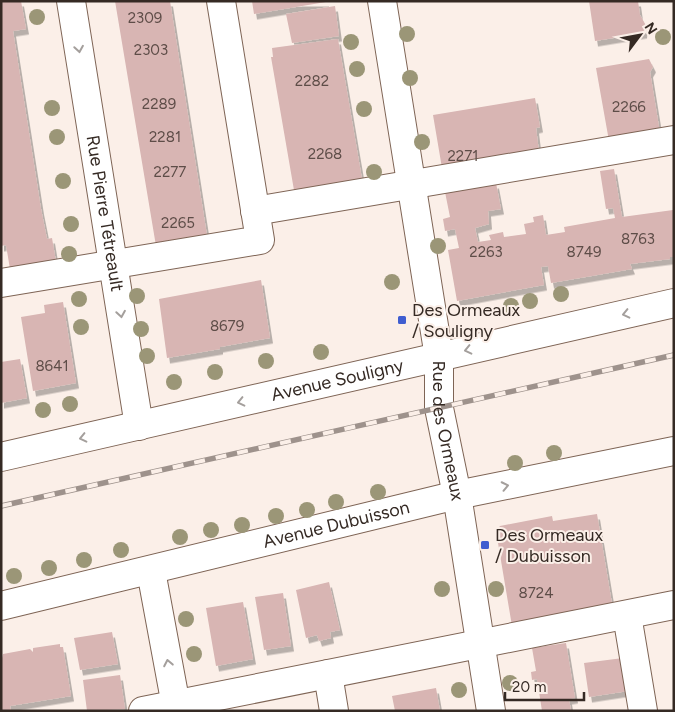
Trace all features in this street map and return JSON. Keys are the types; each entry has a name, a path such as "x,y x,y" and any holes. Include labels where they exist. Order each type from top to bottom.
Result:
{"street":[{"name":"Rue Pierre Tétreault","path":"71,1 139,426"},
{"path":"1,283 260,240 221,1"},
{"name":"Rue des Ormeaux","path":"382,1 439,357 439,408 457,495 491,711"},
{"path":"255,211 674,140"},
{"name":"Avenue Souligny","path":"1,457 674,303"},
{"name":"Avenue Dubuisson","path":"1,606 457,495 674,451"},
{"path":"151,571 176,708"},
{"path":"143,711 176,708 328,674 674,605"},
{"path":"627,614 643,711"},
{"path":"328,674 334,711"}],"building":[{"path":"1,1 21,1 26,29 13,31 41,209 47,239 52,238 57,268 11,275 6,245 1,246"},
{"path":"115,1 170,1 208,242 157,252"},
{"path":"252,1 326,1 326,2 254,14"},
{"path":"589,1 638,1 640,15 645,24 644,33 595,41"},
{"path":"335,6 339,36 292,43 286,14"},
{"path":"338,39 363,185 295,196 271,57 273,57 272,48"},
{"path":"649,59 653,67 650,72 660,133 609,141 596,68"},
{"path":"535,98 540,127 536,128 539,152 443,174 433,115"},
{"path":"614,169 622,217 673,210 674,257 630,264 632,269 551,283 548,266 541,267 544,285 457,301 448,250 459,248 455,229 445,231 443,219 450,217 445,192 496,183 501,209 488,211 489,224 475,228 478,242 491,240 489,235 503,232 504,237 526,234 524,224 534,222 533,217 543,215 546,235 565,232 564,227 615,218 613,208 606,209 600,171"},
{"path":"261,280 270,338 167,358 159,299"},
{"path":"63,302 76,383 33,391 21,317 45,313 44,305"},
{"path":"20,359 27,398 1,403 1,362"},
{"path":"597,514 613,610 512,626 496,531 500,526 552,516 553,521"},
{"path":"329,582 340,630 330,632 331,638 319,641 317,635 306,638 296,590"},
{"path":"283,593 291,646 264,650 255,597"},
{"path":"243,602 253,659 216,666 206,608"},
{"path":"112,632 118,664 80,670 74,638"},
{"path":"566,643 575,698 569,699 571,711 542,711 537,679 532,680 531,672 536,671 532,648"},
{"path":"60,644 60,647 63,647 71,696 10,706 11,711 1,711 1,662 3,654 30,649 33,652 33,648"},
{"path":"623,658 628,691 589,697 584,663"},
{"path":"120,675 125,709 87,711 83,680"},
{"path":"436,688 440,711 395,711 392,696"}],"railway":[{"path":"1,506 674,355"}],"place":[{"name":"Des Ormeaux / Souligny","path":"402,320"},
{"name":"Des Ormeaux / Dubuisson","path":"485,545"}]}
